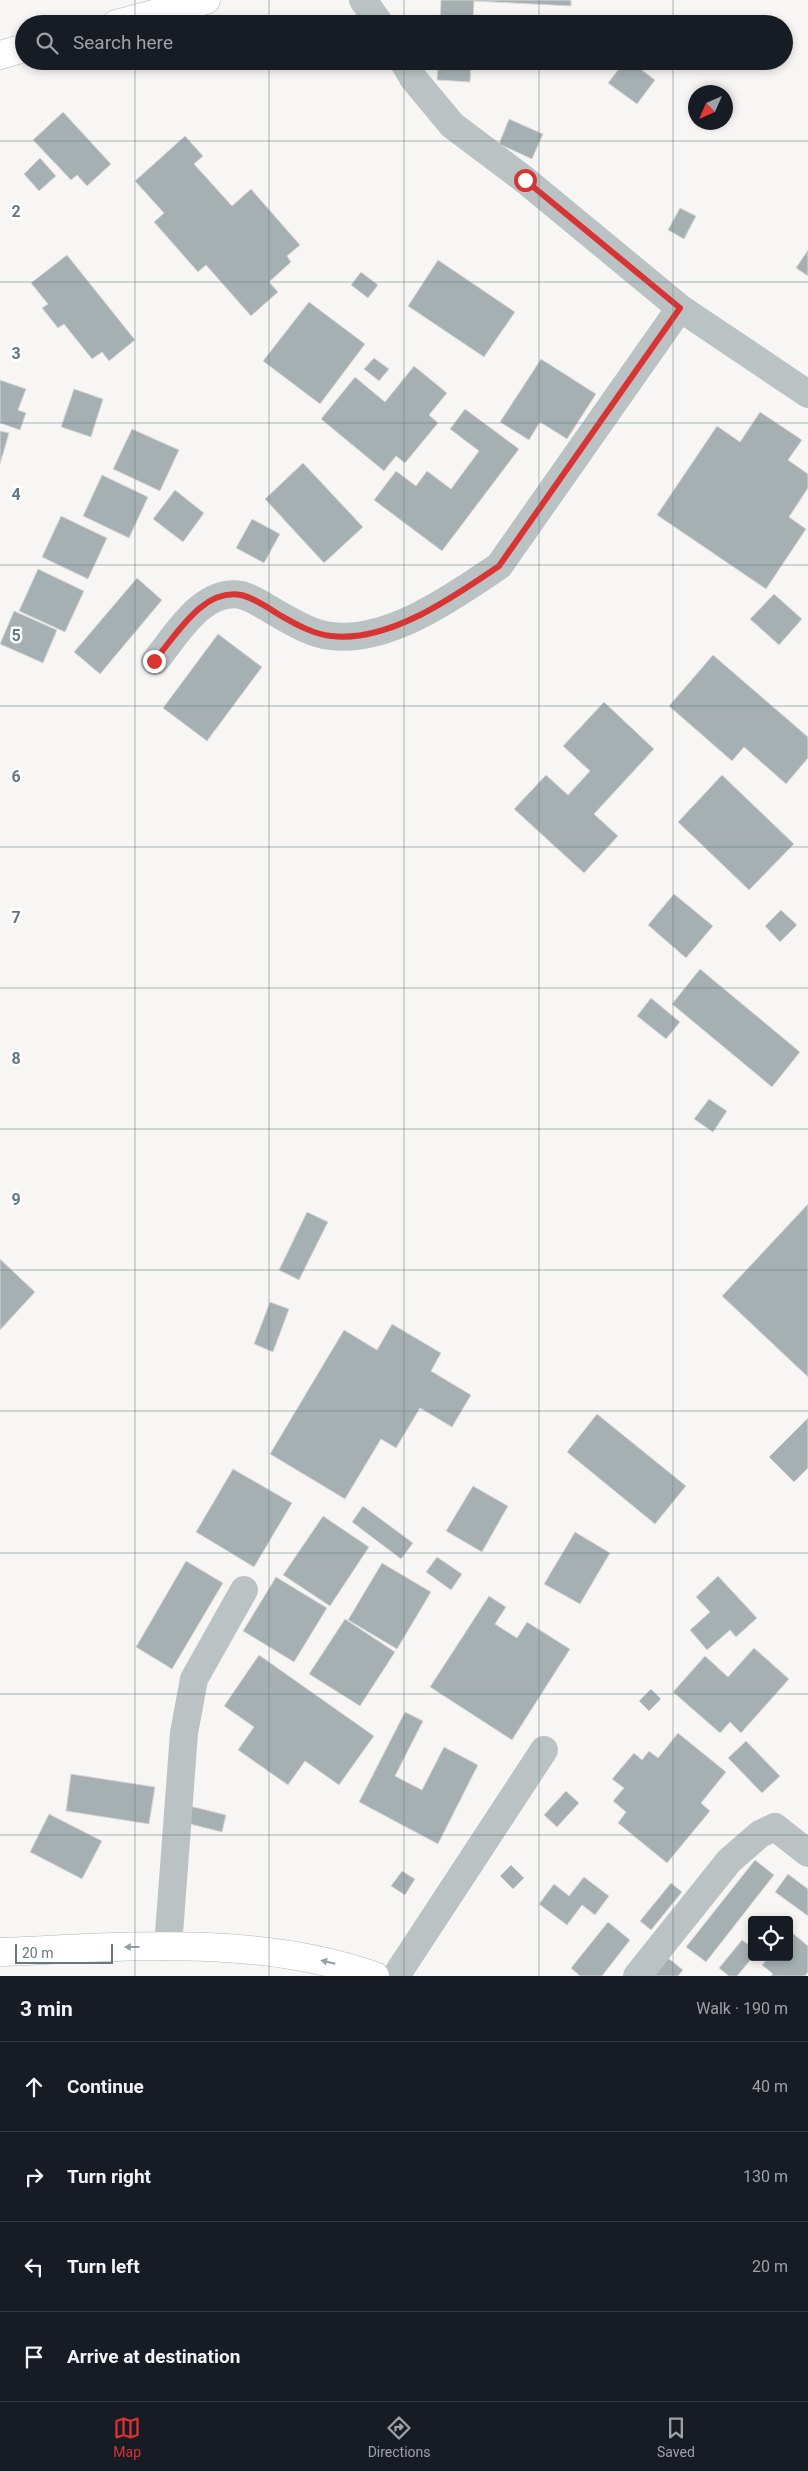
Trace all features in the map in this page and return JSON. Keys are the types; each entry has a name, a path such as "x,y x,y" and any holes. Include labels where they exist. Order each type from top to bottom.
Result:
{"main road":[{"path":"150,15 206,0"},
{"path":"0,55 15,51"},
{"path":"0,1952 213,1947 294,1954 350,1967 374,1976"}],"street":[{"path":"363,0 374,15"},
{"path":"408,70 452,125 525,180 680,308 808,394"},
{"path":"154,661 200,607 219,596 241,595 302,627 330,636 359,636 402,623 457,594 499,566 680,308"},
{"path":"168,1947 182,1752 194,1679 244,1590"},
{"path":"396,1976 544,1750"},
{"path":"638,1976 729,1861 760,1834 775,1827 808,1853"}],"building":[{"path":"441,0 571,0 571,6 474,1 473,15 440,15"},
{"path":"438,70 471,70 470,82 437,80"},
{"path":"618,70 642,70 655,80 637,104 608,83"},
{"path":"63,112 111,164 87,186 77,175 71,180 33,140"},
{"path":"509,119 543,134 532,159 499,144"},
{"path":"185,136 203,156 194,164 232,206 251,189 300,245 287,256 291,262 269,282 278,292 251,316 206,265 198,272 154,222 164,213 135,181"},
{"path":"40,158 56,176 39,191 24,174"},
{"path":"680,208 696,216 684,239 668,230"},
{"path":"808,250 808,276 796,268"},
{"path":"67,255 135,340 109,361 102,352 92,359 64,324 58,328 42,308 48,304 31,283"},
{"path":"438,260 515,312 484,357 408,306"},
{"path":"361,272 378,285 368,298 351,285"},
{"path":"309,302 365,344 320,404 263,361"},
{"path":"374,358 389,369 379,381 364,369"},
{"path":"541,359 596,394 567,439 540,422 529,440 500,422"},
{"path":"414,366 447,393 429,415 438,423 405,463 396,456 384,471 321,419 355,377 385,402"},
{"path":"0,380 26,389 18,410 26,413 20,430 0,423"},
{"path":"74,389 103,399 91,437 61,427"},
{"path":"465,409 519,449 442,551 374,500 396,471 416,486 427,471 451,489 479,451 450,429"},
{"path":"760,412 802,440 788,460 808,474 808,488 789,517 806,529 766,589 657,515 717,426 740,442"},
{"path":"132,429 179,450 160,491 113,469"},
{"path":"0,431 9,433 0,464"},
{"path":"303,463 363,527 324,563 265,499"},
{"path":"102,475 148,497 129,538 83,516"},
{"path":"175,490 204,513 183,542 153,519"},
{"path":"61,516 107,538 88,579 42,557"},
{"path":"252,519 280,534 264,563 236,548"},
{"path":"38,569 84,591 65,632 19,611"},
{"path":"137,578 162,600 100,674 74,652"},
{"path":"774,594 802,619 779,645 750,619"},
{"path":"14,611 57,630 43,663 0,644"},
{"path":"218,634 262,667 207,741 163,708"},
{"path":"713,655 808,737 808,758 786,784 744,747 732,761 669,706"},
{"path":"604,702 654,749 594,814 618,836 584,873 514,809 546,775 568,795 590,771 563,746"},
{"path":"722,775 794,844 749,890 678,822"},
{"path":"674,894 713,926 686,958 648,925"},
{"path":"781,910 797,925 780,942 765,926"},
{"path":"700,969 800,1052 772,1087 672,1004"},
{"path":"651,998 680,1022 666,1039 637,1016"},
{"path":"709,1099 727,1111 713,1132 694,1119"},
{"path":"808,1204 808,1377 722,1296"},
{"path":"307,1212 328,1222 299,1280 279,1270"},
{"path":"0,1259 35,1292 0,1330"},
{"path":"270,1302 289,1309 273,1352 254,1344"},
{"path":"392,1324 441,1353 431,1371 471,1395 452,1427 420,1408 396,1448 381,1439 345,1499 270,1454 344,1330 377,1350"},
{"path":"597,1414 686,1486 655,1524 567,1452"},
{"path":"808,1418 808,1468 794,1482 769,1457"},
{"path":"233,1469 292,1503 254,1567 196,1532"},
{"path":"473,1486 508,1506 482,1552 446,1531"},
{"path":"363,1506 413,1543 401,1559 352,1522"},
{"path":"323,1516 369,1547 330,1606 283,1575"},
{"path":"575,1532 610,1553 580,1604 544,1584"},
{"path":"437,1557 462,1574 451,1590 426,1572"},
{"path":"186,1561 223,1583 172,1669 136,1647"},
{"path":"382,1563 431,1592 397,1649 348,1620"},
{"path":"718,1576 757,1618 736,1637 730,1630 707,1650 690,1630 710,1612 696,1597"},
{"path":"276,1577 327,1608 294,1662 243,1631"},
{"path":"489,1596 506,1607 495,1624 517,1638 527,1622 570,1649 512,1740 430,1687"},
{"path":"345,1619 395,1652 360,1706 309,1674"},
{"path":"754,1648 789,1679 741,1733 730,1722 720,1733 673,1692 705,1656 728,1677"},
{"path":"259,1655 374,1736 339,1785 305,1761 288,1785 238,1750 254,1727 224,1706"},
{"path":"651,1689 661,1699 649,1711 639,1701"},
{"path":"405,1712 423,1721 395,1776 422,1790 444,1747 478,1765 438,1844 359,1802"},
{"path":"678,1733 726,1772 701,1803 710,1811 667,1863 618,1823 626,1812 613,1801 624,1788 612,1779 634,1753 642,1760 649,1751 658,1758"},
{"path":"746,1741 780,1776 762,1793 728,1758"},
{"path":"71,1774 155,1787 149,1824 66,1811"},
{"path":"566,1791 579,1803 557,1827 544,1815"},
{"path":"190,1806 226,1815 222,1832 186,1823"},
{"path":"49,1814 102,1841 82,1879 30,1852"},
{"path":"755,1860 774,1875 706,1962 686,1947"},
{"path":"511,1865 524,1878 513,1889 500,1876"},
{"path":"402,1871 415,1879 405,1895 391,1886"},
{"path":"788,1874 808,1889 808,1916 775,1892"},
{"path":"584,1877 609,1896 595,1915 582,1905 567,1925 539,1904 554,1884 569,1896"},
{"path":"671,1883 682,1892 651,1930 640,1921"},
{"path":"608,1922 630,1940 602,1976 580,1976 571,1968"},
{"path":"793,1934 808,1946 808,1972 805,1976 771,1976 773,1974 762,1965 766,1961 793,1961"},
{"path":"742,1940 748,1944 748,1961 750,1961 737,1976 729,1976 719,1968"},
{"path":"668,1958 683,1970 678,1976 654,1976"}],"route":[{"path":"154,661 200,607 219,596 241,595 302,627 330,636 359,636 402,623 457,594 499,566 680,308 525,180"}]}
